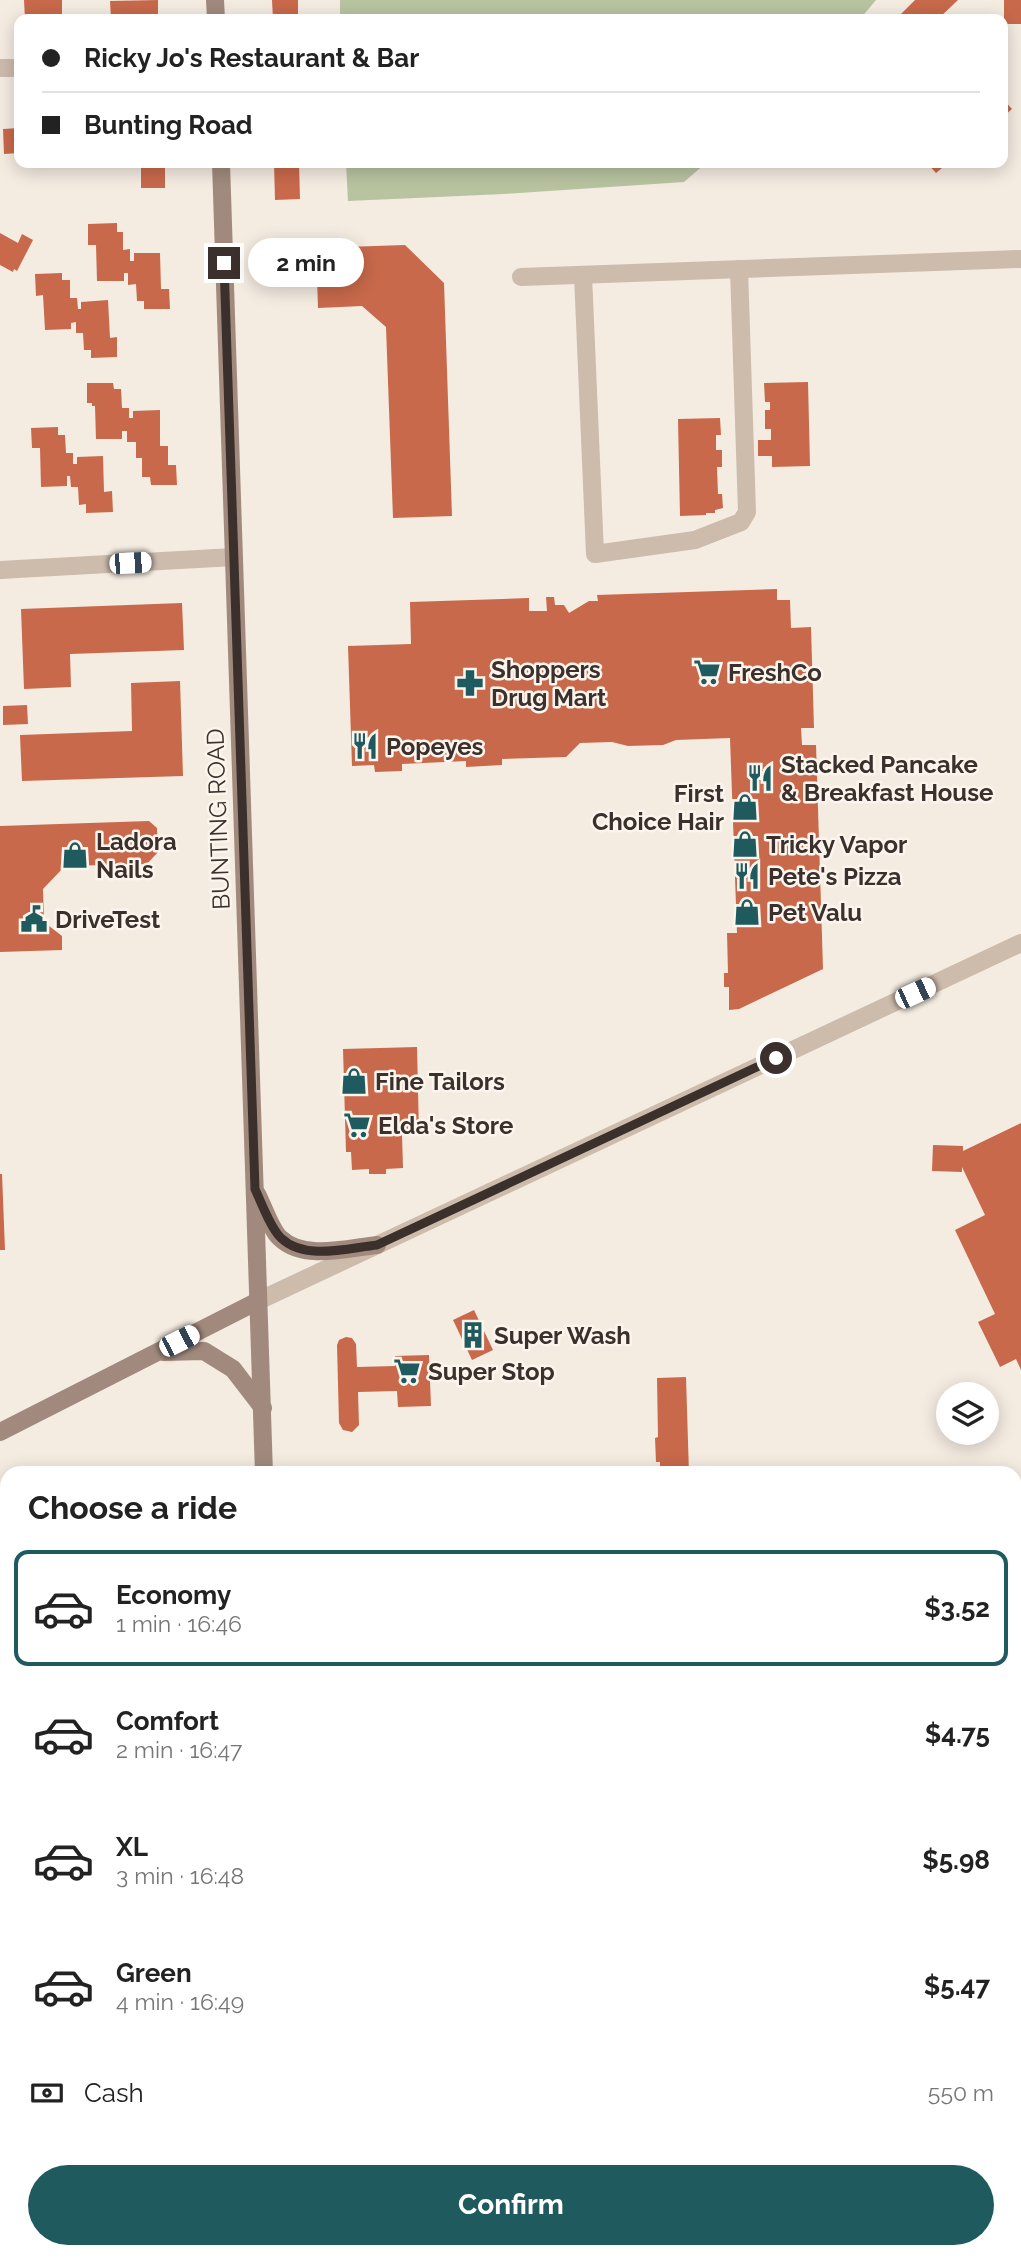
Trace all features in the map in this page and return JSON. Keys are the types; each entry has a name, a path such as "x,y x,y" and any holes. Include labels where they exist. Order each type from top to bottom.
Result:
{"main road":[{"name":"BUNTING ROAD","path":"221,168 264,1466"},
{"path":"255,1189 279,1237 292,1245 315,1252 377,1245"},
{"path":"0,1432 258,1301"},
{"path":"156,1352 204,1351 233,1369 263,1408"}],"street":[{"path":"521,277 1021,259"},
{"path":"583,275 595,554 695,540 741,522 747,512 739,269"},
{"path":"0,570 233,557"},
{"path":"258,1301 1021,943"}],"green space":[{"path":"340,0 876,0 864,14 340,14"},
{"path":"346,168 700,168 684,182 348,201"}],"building":[{"path":"24,0 62,0 62,14 25,14"},
{"path":"158,0 158,14 111,14 110,1"},
{"path":"272,0 298,0 298,14 273,14"},
{"path":"915,0 958,0 943,14 901,14"},
{"path":"1004,0 1021,0 1021,24 1008,24 1008,14 1004,14"},
{"path":"14,128 14,153 4,154 3,129"},
{"path":"141,168 165,168 165,188 141,188"},
{"path":"274,168 299,168 300,199 275,200"},
{"path":"117,223 117,232 123,232 123,250 130,249 130,261 134,261 134,253 160,253 161,289 169,289 170,309 144,309 144,301 137,301 136,284 128,285 128,273 124,273 124,281 97,281 96,245 88,245 88,224"},
{"path":"0,233 18,243 22,234 33,240 17,271 14,269 13,272 0,265"},
{"path":"405,245 444,283 452,516 393,518 386,327 362,306 318,308 316,248"},
{"path":"62,273 62,280 70,280 70,298 77,298 78,309 81,309 81,302 108,300 110,338 117,337 117,357 91,358 91,350 84,350 83,333 76,333 76,322 71,323 71,329 45,330 43,295 36,296 35,274"},
{"path":"808,382 810,466 772,467 772,456 758,456 758,440 771,440 771,429 765,429 765,410 770,410 770,402 765,402 764,383"},
{"path":"87,383 113,383 114,389 121,389 122,408 129,408 129,418 133,418 133,411 160,410 160,446 168,446 168,465 176,465 177,485 151,485 150,477 142,477 142,458 136,458 136,442 127,442 127,431 122,431 122,439 96,439 95,406 87,403"},
{"path":"720,418 721,435 716,435 716,450 722,450 722,467 717,467 718,494 722,494 723,508 706,515 680,516 678,419"},
{"path":"58,427 58,435 65,435 66,453 73,453 73,464 77,464 77,457 103,456 104,492 112,491 113,512 86,513 86,504 79,505 78,487 71,487 70,476 67,476 67,486 41,487 40,448 32,448 31,428"},
{"path":"777,589 777,600 790,600 791,628 811,627 814,728 801,728 802,745 816,745 823,969 739,1009 729,1010 729,987 724,987 724,973 728,973 727,933 737,933 730,738 676,740 663,745 580,743 566,757 502,759 502,765 466,767 466,761 402,764 402,771 375,772 374,765 352,766 348,646 411,644 410,602 529,598 529,611 547,611 546,597 554,597 555,605 564,605 569,613 589,601 598,601 597,595"},
{"path":"182,603 184,650 70,654 71,687 24,689 21,609"},
{"path":"180,681 183,776 22,781 20,735 132,731 131,683"},
{"path":"27,705 28,724 3,725 3,706"},
{"path":"149,821 157,828 158,852 147,864 65,866 43,889 44,922 62,936 62,950 0,952 0,826"},
{"path":"417,1047 419,1133 402,1134 403,1168 386,1169 386,1174 369,1174 369,1169 352,1170 351,1152 346,1152 343,1049"},
{"path":"1021,1123 1021,1370 1016,1359 1000,1367 978,1322 995,1314 955,1230 985,1215 962,1167 962,1172 932,1171 933,1145 963,1146 963,1151"},
{"path":"2,1174 5,1250 0,1250"},
{"name":"Super Wash","path":"474,1310 493,1350 472,1360 453,1320"},
{"path":"352,1338 356,1344 357,1367 395,1366 395,1356 429,1355 431,1406 398,1407 397,1391 358,1392 359,1425 352,1432 343,1430 339,1423 337,1345 339,1340"},
{"path":"686,1377 689,1466 660,1466 660,1462 656,1462 657,1378"}],"place":[{"name":"FreshCo","path":"707,672"},
{"name":"Shoppers Drug Mart","path":"470,683"},
{"name":"Popeyes","path":"365,746"},
{"name":"Stacked Pancake & Breakfast House","path":"760,778"},
{"name":"First Choice Hair","path":"745,807"},
{"name":"Tricky Vapor","path":"745,844"},
{"name":"Ladora Nails","path":"75,855"},
{"name":"Pete's Pizza","path":"747,876"},
{"name":"Pet Valu","path":"747,912"},
{"name":"DriveTest","path":"34,919"},
{"name":"Fine Tailors","path":"354,1081"},
{"name":"Elda's Store","path":"357,1125"},
{"name":"Super Wash","path":"473,1335"},
{"name":"Super Stop","path":"407,1371"}],"route":[{"path":"224,263 255,1189 279,1237 292,1245 315,1252 377,1245 776,1058"}]}
